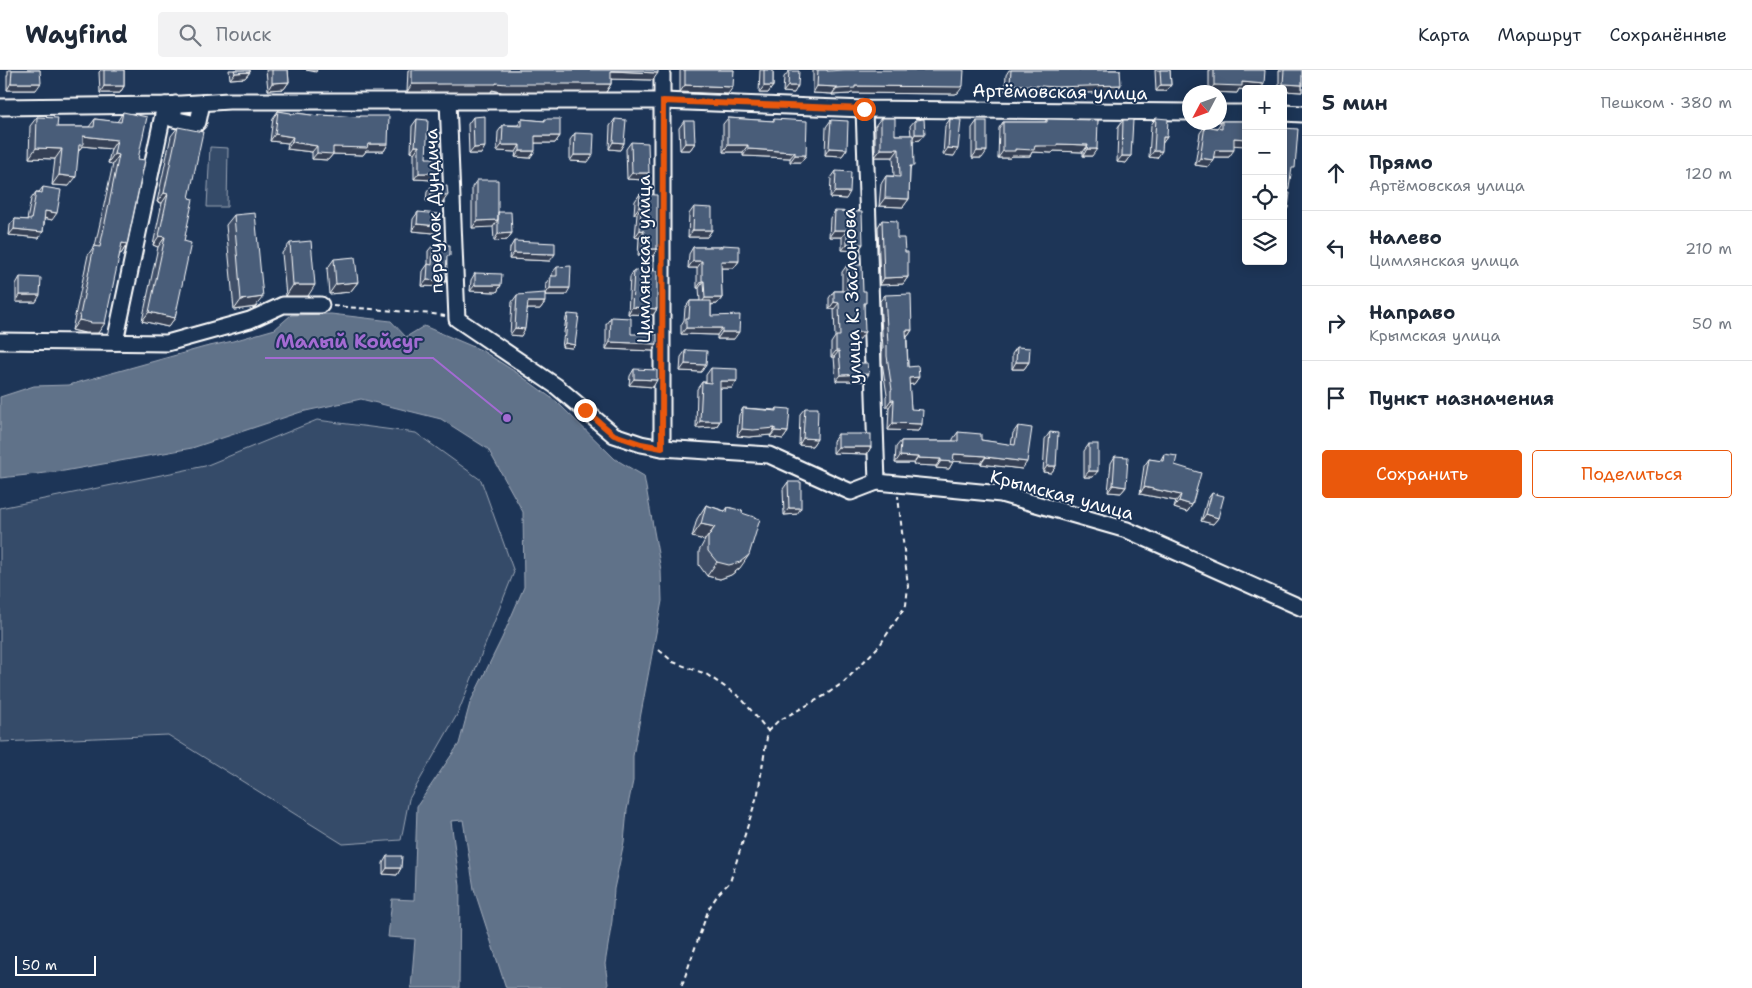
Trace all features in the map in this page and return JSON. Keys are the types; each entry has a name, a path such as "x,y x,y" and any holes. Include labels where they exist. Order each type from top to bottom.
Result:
{"street":[{"name":"Цимлянская улица","path":"662,70 662,448"},
{"name":"переулок Дундича","path":"448,101 457,319"},
{"name":"Артёмовская улица","path":"0,107 202,103 663,101 864,109 1182,112"},
{"path":"170,104 173,118 196,124 202,103"},
{"path":"115,342 170,104"},
{"name":"улица К. Заслонова","path":"864,109 877,482"},
{"path":"1227,113 1242,113"},
{"path":"1287,113 1302,114"},
{"path":"0,340 167,343 250,320 283,305 321,305"},
{"name":"Крымская улица","path":"457,319 556,386 614,435 641,444 662,448 769,456 851,492 877,482 1001,494 1127,530 1302,608"}],"path":[{"path":"321,305 433,314 457,319"},
{"path":"681,988 709,908 719,893 730,882 758,793 768,731 778,721 824,696 844,682 880,645 906,605 908,586 897,484"},
{"path":"659,650 673,662 706,674 741,698 768,731"}],"shaded area":[{"path":"210,147 228,148 227,207 207,207"},
{"path":"331,314 391,321 406,337 424,326 481,350 557,402 615,459 644,476 661,570 662,601 633,756 633,781 627,810 624,842 614,889 612,921 605,964 608,984 606,988 506,988 474,889 463,820 451,821 460,886 459,988 411,988 415,939 388,937 392,899 414,900 417,806 459,744 470,703 502,638 524,587 523,512 488,449 441,419 361,399 301,412 192,448 64,471 0,478 0,397 34,386 69,385 233,341 275,329 291,315"},
{"path":"317,420 416,433 481,480 514,572 458,713 409,799 401,840 343,844 168,735 0,742 0,508 205,466"}],"building":[{"path":"12,70 40,70 41,83 11,83"},
{"path":"104,70 124,70 124,86 104,86"},
{"path":"234,70 250,70 250,72 235,73"},
{"path":"272,70 288,70 289,82 272,83"},
{"path":"412,70 658,70 658,73 611,71 611,84 412,84"},
{"path":"685,70 734,70 733,87 685,85"},
{"path":"764,70 773,70 773,86 764,86"},
{"path":"818,70 964,70 963,86 960,87 855,86 855,88 837,89 837,87 817,86"},
{"path":"1011,70 1120,70 1121,85 1056,87 1010,84"},
{"path":"1160,70 1170,70 1171,85 1161,85"},
{"path":"1214,70 1265,70 1264,84 1242,82 1242,86 1214,85"},
{"path":"1284,70 1302,70 1302,85 1283,84"},
{"path":"789,71 799,71 798,86 788,86"},
{"path":"278,111 319,116 389,116 388,144 368,144 367,148 333,147 333,154 317,153 317,146 292,142 293,137 275,134"},
{"path":"123,112 147,117 138,159 145,160 127,244 122,243 105,323 92,323 79,320 94,246 100,247 119,155 114,154 117,140 83,136 83,145 79,145 76,177 59,175 62,149 36,148 37,117 58,118 57,127 94,127 95,119 121,122"},
{"path":"485,116 485,147 474,148 473,117"},
{"path":"728,118 807,121 806,155 795,155 795,152 748,149 748,145 728,145"},
{"path":"881,118 895,118 895,135 913,135 914,166 910,166 909,199 885,198 886,176 900,177 899,149 881,149"},
{"path":"1156,118 1168,119 1167,137 1163,137 1162,151 1154,151"},
{"path":"417,119 428,120 426,158 438,158 438,173 419,173 419,146 415,146"},
{"path":"522,119 545,121 545,119 560,119 560,136 535,136 535,151 520,151 520,145 502,145 503,125 522,126"},
{"path":"615,119 626,120 624,143 613,142"},
{"path":"924,119 925,134 915,134 915,120"},
{"path":"950,119 961,120 958,149 948,148"},
{"path":"1047,119 1098,120 1097,149 1087,149 1088,145 1057,144 1057,146 1035,146 1034,150 1015,149 1015,151 1003,151 1003,122 1047,122"},
{"path":"831,120 848,121 847,149 829,148"},
{"path":"1123,120 1133,120 1131,156 1122,156"},
{"path":"684,121 694,121 695,143 685,143"},
{"path":"977,121 987,121 987,151 977,151"},
{"path":"1227,121 1242,121 1242,139 1234,138 1234,150 1215,150 1213,160 1200,158 1204,130 1227,130"},
{"path":"178,127 203,132 189,198 193,199 184,241 191,243 175,318 149,312 165,237 159,236 168,194 164,193"},
{"path":"1287,128 1298,129 1295,168 1292,168 1288,208"},
{"path":"575,133 594,134 593,155 574,155"},
{"path":"631,142 648,143 649,173 632,173"},
{"path":"836,171 851,172 850,192 835,192"},
{"path":"477,180 498,180 498,212 511,212 512,233 498,234 498,220 477,221"},
{"path":"432,185 447,186 448,195 431,194"},
{"path":"43,187 61,190 57,213 45,211 43,232 14,229 15,219 31,220 36,192 42,193"},
{"path":"640,194 657,195 657,249 643,249 644,231 640,230"},
{"path":"694,207 712,208 712,230 693,230"},
{"path":"835,211 862,212 863,244 847,244 847,230 834,230"},
{"path":"418,212 439,214 438,226 417,224"},
{"path":"255,213 263,297 241,300 234,215"},
{"path":"882,220 897,221 897,238 904,238 905,252 908,252 908,277 884,278"},
{"path":"311,241 315,285 293,285 290,243"},
{"path":"514,241 555,243 555,254 514,253"},
{"path":"433,245 450,245 450,256 447,256 446,281 427,280 428,264 432,265"},
{"path":"722,245 739,246 739,261 721,261 722,298 705,298 704,281 702,281 702,261 693,261 693,247 722,247"},
{"path":"355,257 358,282 336,284 334,259"},
{"path":"847,265 862,265 863,291 866,291 866,303 864,303 865,332 853,332 854,363 868,363 869,374 841,375 839,351 836,351 836,336 840,336 839,303 834,302 834,291 847,291"},
{"path":"571,266 570,288 550,288 551,276 557,276 557,267"},
{"path":"634,270 657,271 657,309 632,307"},
{"path":"475,273 502,274 501,285 475,285"},
{"path":"20,277 41,278 40,295 20,295"},
{"path":"545,293 545,302 528,302 525,329 515,328 517,295"},
{"path":"911,294 912,330 906,330 908,367 918,366 919,377 909,378 911,409 923,410 922,424 893,423 894,400 891,400 892,390 887,356 885,295"},
{"path":"690,301 711,301 711,316 740,315 739,332 722,332 722,328 686,328 686,318 689,318"},
{"path":"568,314 579,315 575,345 565,343"},
{"path":"611,317 631,318 631,334 657,334 657,344 610,342"},
{"path":"1017,347 1030,348 1029,362 1016,362"},
{"path":"686,350 707,351 706,365 685,364"},
{"path":"711,368 737,369 737,381 720,381 720,421 700,421 702,382 711,383"},
{"path":"634,369 657,370 657,380 634,379"},
{"path":"743,408 777,411 777,408 790,409 788,432 775,431 775,428 742,429"},
{"path":"805,408 818,408 817,439 803,438"},
{"path":"1018,426 1032,428 1027,462 954,454 953,462 941,461 941,459 900,456 901,441 958,441 958,432 981,434 981,440 1015,445"},
{"path":"1050,432 1058,433 1056,466 1047,466"},
{"path":"838,434 871,434 871,447 838,447"},
{"path":"1089,444 1098,444 1098,471 1089,471"},
{"path":"1164,454 1177,456 1175,465 1201,473 1192,505 1179,501 1181,495 1144,487 1149,459 1163,461"},
{"path":"1115,456 1128,457 1126,487 1113,485"},
{"path":"788,482 801,482 801,508 789,508"},
{"path":"1212,493 1224,496 1218,518 1206,514"},
{"path":"706,505 727,512 728,507 743,511 742,513 760,519 749,555 740,562 729,565 717,562 708,551 708,537 715,527 701,524"},
{"path":"387,856 402,856 401,868 387,868"}],"place":[{"name":"Малый Койсуг","path":"507,418"}],"route":[{"path":"585,410 614,435 641,444 662,448 663,101 864,109"}]}
